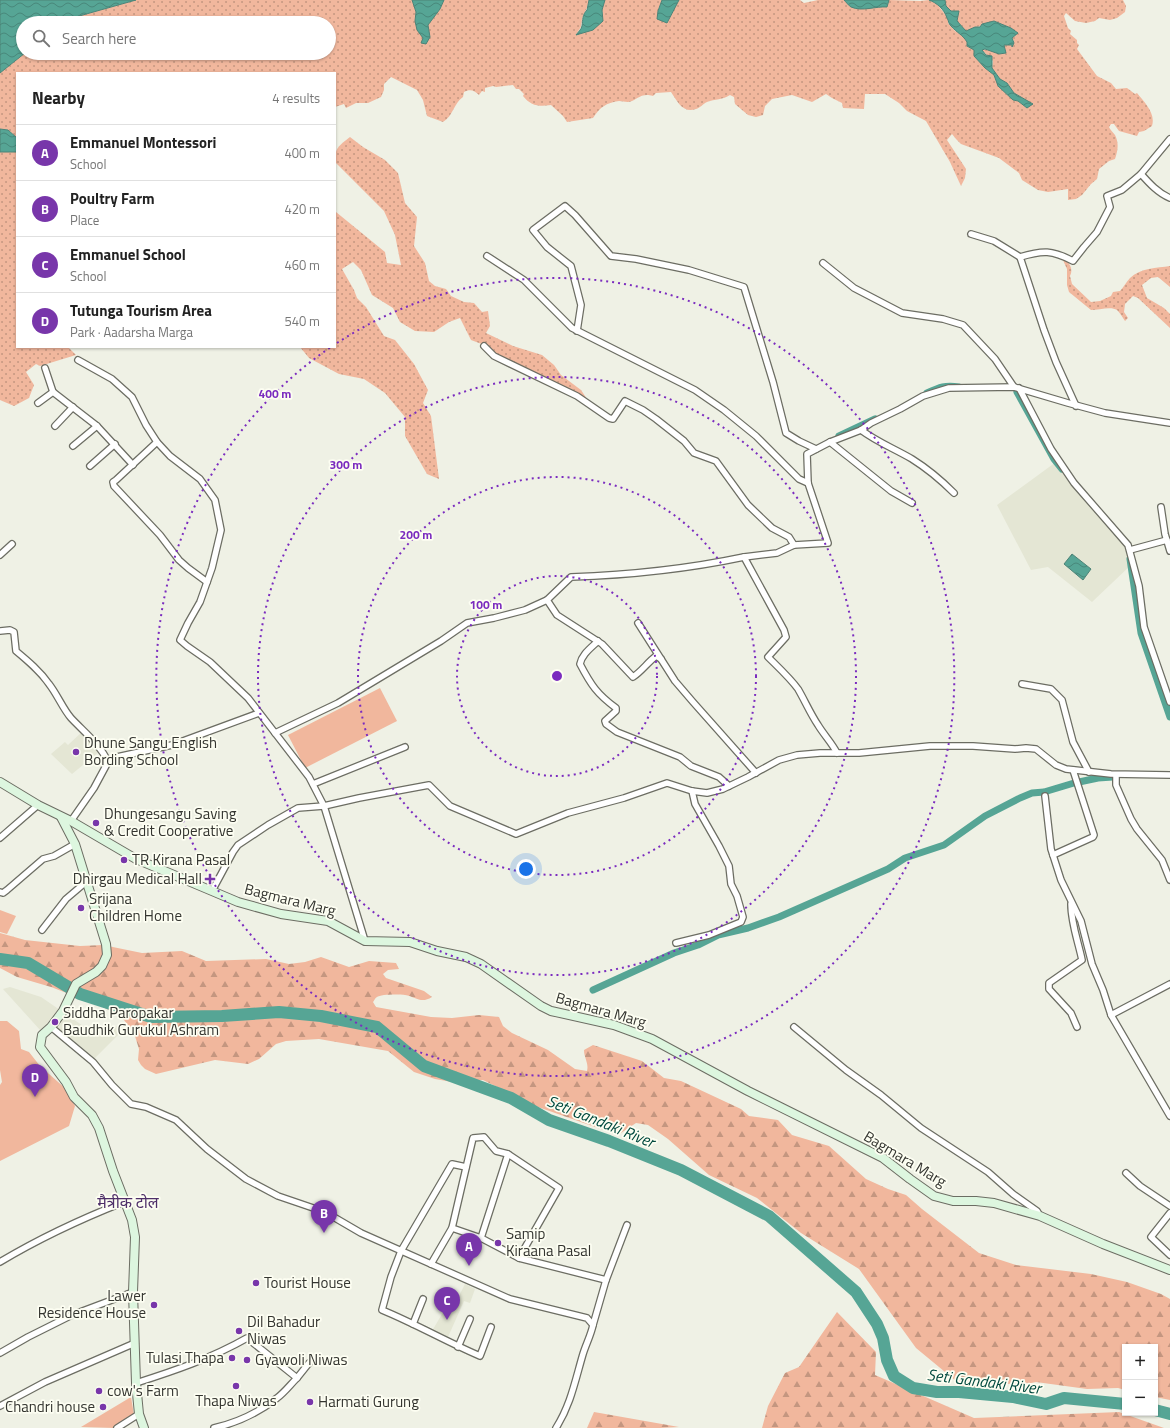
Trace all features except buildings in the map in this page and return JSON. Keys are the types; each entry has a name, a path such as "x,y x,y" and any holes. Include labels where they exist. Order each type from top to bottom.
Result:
{"main road":[{"name":"Bagmara Marg","path":"0,782 38,805 71,821 136,859 212,892 238,902 281,914 328,921 365,941 410,942 437,951 466,957 481,964 541,1006 551,1011 614,1025 652,1039 748,1091 882,1158 934,1196 953,1201 994,1203 1040,1216 1103,1244 1170,1270"},
{"path":"61,817 75,844 106,944 107,955 102,966 96,972 76,984 63,1011 42,1035 40,1047 66,1082 74,1097 92,1115 99,1128 124,1202 132,1220 135,1237 134,1292 136,1383 139,1414 144,1428"}],"street":[{"path":"1020,257 1048,251 1061,254 1073,261 1097,232 1110,207 1107,196 1122,190 1141,174 1170,139"},
{"path":"1141,174 1149,183 1165,196 1170,198"},
{"path":"577,331 581,305 571,266 547,247 533,230 565,206 575,215 611,256 636,259 689,270 744,287 773,382 786,433 816,449"},
{"path":"971,234 994,242 1020,257 1056,362 1076,406"},
{"path":"487,256 524,280 572,328 695,390 724,410 756,436 799,479 808,483"},
{"path":"823,263 854,288 902,313 943,319 963,325 995,359 1017,387 1051,449 1074,483 1128,545 1139,586 1144,627 1170,702"},
{"path":"484,346 494,356 578,396 610,418 613,419 625,401 643,410 684,441 694,453 716,461 748,505 772,528 789,537 794,545"},
{"path":"78,360 112,379 132,397 146,425 157,442 170,456 200,479 215,500 221,530 212,568 200,602 180,640 230,679 248,698 309,777 324,806 365,941"},
{"path":"45,368 53,392 97,426 133,465"},
{"path":"275,733 338,703 441,641 467,623 525,610 547,600 571,577 616,575 673,569 777,553 794,545 828,543 808,483 807,454 830,442 861,430 871,423 923,396 949,388 1017,387 1076,406 1105,413 1170,423"},
{"path":"38,404 53,392"},
{"path":"55,426 73,407"},
{"path":"73,446 97,426"},
{"path":"861,430 922,466 938,477 954,493"},
{"path":"157,442 113,482 114,486 155,530 179,560 207,582"},
{"path":"830,442 891,491 912,503"},
{"path":"90,466 115,444"},
{"path":"1161,507 1170,551"},
{"path":"1130,550 1167,540"},
{"path":"0,555 12,544"},
{"path":"744,558 784,630 786,637 768,657 796,688 822,732 831,742 837,753"},
{"path":"547,600 558,615 598,641 632,677 641,671 646,664 656,656 661,659"},
{"path":"638,622 675,681 756,773"},
{"path":"0,631 10,630 14,632 16,651 49,683 70,717 99,746 105,754 108,762"},
{"path":"598,641 581,659 580,664 596,691 602,698 616,708 616,711 605,721 606,724 617,732 680,757 691,766 719,777 729,786"},
{"path":"1022,684 1052,688 1062,700 1073,742 1089,772"},
{"path":"71,821 94,788 108,762 117,757 172,745 259,713"},
{"path":"212,892 238,845 268,825 298,808 324,806 429,785 450,806 516,834 568,814 667,784 692,791 707,792 729,786 779,760 797,755 859,753 930,746 973,746 1014,749 1026,748 1036,750 1056,765 1073,770 1116,774 1170,775"},
{"path":"313,784 404,747"},
{"path":"1053,855 1093,837 1094,835 1073,770"},
{"path":"1116,774 1116,785 1131,819 1137,829 1162,860 1170,880"},
{"path":"676,943 709,935 741,922 743,917 737,896 731,884 729,866 696,804 692,791"},
{"path":"1045,796 1051,850 1061,880 1081,921 1092,964 1103,990 1111,1015 1170,1116"},
{"path":"0,838 38,805"},
{"path":"0,892 3,893 7,890 43,859 54,856 75,844"},
{"path":"42,930 66,898 86,882"},
{"path":"1072,902 1071,914 1082,960 1049,983 1049,989 1072,1013 1077,1027"},
{"path":"1111,1015 1170,984"},
{"path":"51,1026 93,1062 112,1085 131,1104 146,1107 176,1120 207,1150 246,1179 278,1196 325,1212 361,1232 401,1251 510,1299 586,1318 593,1325"},
{"path":"794,1027 841,1066 881,1095 921,1128 988,1172 1013,1194 1037,1211 1040,1216"},
{"path":"431,1264 452,1228 473,1138 484,1137 496,1150 508,1154 559,1188 519,1258"},
{"path":"481,1238 508,1154"},
{"path":"466,1167 452,1164 401,1251 391,1277 382,1310 414,1324 458,1347 480,1356 491,1327"},
{"path":"1126,1173 1140,1186 1170,1206"},
{"path":"0,1262 57,1231 124,1202"},
{"path":"1170,1214 1151,1238 1170,1255"},
{"path":"556,1428 573,1394 583,1355 592,1333 606,1280 627,1225"},
{"path":"452,1228 481,1238 519,1258 606,1280"},
{"path":"0,1353 72,1315 134,1292"},
{"path":"414,1324 423,1299"},
{"path":"458,1347 470,1319"},
{"path":"136,1383 202,1360 247,1338 297,1378"},
{"path":"0,1406 45,1382 135,1343"},
{"path":"214,1428 239,1420 258,1411 277,1398 309,1364"},
{"path":"117,1428 139,1414"}],"shaded area":[{"path":"1056,462 1072,483 1128,548 1131,565 1092,602 1048,567 1031,570 997,505"},
{"name":"Dhune Sangu English Bording School","path":"82,732 100,751 72,774 51,754 65,742 68,745"},
{"name":"Siddha Paropakar Baudhik Gurukul Ashram","path":"10,987 41,997 89,1030 109,1025 125,1028 94,1059 55,1027 41,1031 3,989"},
{"path":"465,1284 475,1289 470,1303 464,1301 448,1337 432,1331 449,1299 457,1300"}],"green space":[{"path":"136,0 412,0 416,12 415,21 423,38 430,37 428,25 440,9 444,0 589,0 581,26 576,34 603,14 602,10 605,0 662,0 658,11 663,21 667,23 679,0 800,0 804,3 818,0 844,0 851,7 860,9 887,6 889,0 929,0 937,4 948,18 948,23 955,31 962,34 974,50 974,56 994,75 998,86 1013,100 1018,101 1027,108 1020,97 1014,93 1007,83 1000,79 992,68 993,61 982,50 1006,53 1004,45 1012,45 1014,41 1012,38 1018,33 994,21 966,31 957,21 959,11 951,11 946,6 945,0 1123,0 1126,6 1125,12 1117,18 1110,20 1099,18 1095,21 1086,23 1075,21 1066,13 1064,16 1068,28 1071,31 1070,34 1077,40 1079,45 1077,49 1097,76 1111,83 1116,89 1127,88 1135,94 1137,93 1149,108 1153,121 1152,126 1139,132 1137,136 1119,131 1114,124 1111,124 1109,127 1115,135 1118,144 1115,159 1109,161 1099,169 1097,179 1082,195 1076,199 1068,200 1068,189 1048,192 1038,190 1022,180 1019,173 999,158 961,144 952,134 947,140 966,169 965,178 961,186 950,162 926,121 907,111 899,103 885,94 865,94 864,109 843,108 842,103 826,94 812,102 792,95 772,99 765,106 763,115 756,117 748,115 735,104 734,97 730,95 725,98 707,102 697,108 687,110 678,103 671,92 656,93 653,96 644,95 630,102 619,101 610,103 601,108 593,118 567,122 551,105 539,106 529,102 523,96 524,94 513,85 493,86 485,88 485,92 482,91 479,95 472,90 464,92 463,97 457,103 447,119 443,122 427,116 423,100 417,90 391,77 384,84 384,90 381,97 368,103 356,103 346,108 344,104 336,107 336,72 16,72 16,137 8,130 0,129 0,73 16,60 336,60 336,16 79,16"},
{"path":"350,137 363,147 385,160 398,173 405,203 417,217 414,246 425,263 429,281 435,286 446,289 451,296 464,302 474,303 482,312 488,311 490,326 486,333 513,346 542,355 554,365 561,375 581,390 589,402 496,355 487,346 471,340 460,318 449,322 434,332 415,331 400,322 393,308 372,295 361,270 353,262 342,269 357,298 366,307 384,336 395,340 414,364 428,390 423,403 431,416 439,479 427,474 405,436 405,417 385,393 364,379 339,374 309,358 301,348 336,348 336,212 385,252 387,263 401,265 395,235 384,211 336,163 336,153 338,147"},
{"path":"0,152 16,152 16,348 69,348 76,355 40,366 36,364 26,372 34,385 29,398 14,406 0,400"},
{"path":"1062,258 1067,261 1071,268 1070,276 1072,284 1091,302 1100,301 1111,296 1113,292 1120,291 1130,278 1139,272 1170,266 1170,287 1158,277 1151,278 1142,285 1147,298 1164,308 1170,314 1170,328 1138,298 1133,296 1125,304 1124,312 1128,318 1125,321 1118,311 1114,309 1108,308 1091,310 1069,292 1067,285 1067,269"},
{"path":"380,688 397,721 305,768 288,735"},
{"path":"0,910 16,916 7,934 0,932"},
{"path":"0,933 25,940 80,946 103,945 142,953 182,951 206,961 266,959 289,964 305,962 321,957 349,967 369,961 396,963 399,969 388,970 383,974 386,978 424,991 432,997 422,1000 402,995 382,995 376,997 373,1002 376,1007 431,1017 452,1018 479,1015 499,1017 503,1026 512,1033 548,1050 575,1069 587,1071 584,1050 593,1045 642,1061 664,1078 681,1081 741,1109 749,1116 778,1120 792,1135 829,1146 866,1179 906,1195 979,1253 1016,1265 1091,1274 1127,1282 1161,1294 1170,1299 1170,1400 1158,1398 1158,1344 1122,1344 1122,1389 1087,1389 1036,1382 983,1387 962,1386 916,1348 859,1269 801,1233 757,1198 709,1175 668,1139 648,1125 636,1123 618,1135 538,1107 483,1080 452,1082 435,1079 414,1072 388,1051 319,1039 286,1041 276,1044 259,1059 248,1064 215,1060 156,1074 145,1069 141,1065 138,1060 139,1049 134,1033 120,1016 103,1007 51,987 17,977 0,968"},
{"path":"0,1021 7,1021 19,1031 21,1049 29,1052 40,1066 66,1089 75,1106 69,1126 0,1161 0,1085 2,1082 0,1070"},
{"path":"837,1312 876,1352 875,1375 974,1418 1119,1412 1122,1413 1122,1416 1130,1416 1164,1428 762,1428 768,1406 785,1373 799,1367"},
{"path":"131,1397 134,1415 115,1428 81,1427"},
{"path":"594,1412 679,1427 587,1428"}],"water":[{"path":"0,0 136,0 79,16 16,16 16,60 0,73"},
{"path":"412,0 444,0 440,9 428,25 430,37 426,44 421,43 423,38 417,30 415,21 416,12"},
{"path":"589,0 605,0 602,10 603,21 593,30 576,35 582,27 583,16 587,10"},
{"path":"662,0 679,0 667,23 657,19"},
{"path":"844,0 889,0 887,7 860,9 851,7"},
{"path":"929,0 945,0 946,6 951,11 959,11 957,21 966,31 975,27 980,27 982,24 994,21 1011,28 1018,33 1012,38 1014,43 1012,47 1012,45 1004,45 1006,53 999,54 985,49 982,50 986,55 992,56 992,68 1000,79 1007,83 1014,93 1033,104 1027,108 1018,101 1013,100 998,86 994,75 974,56 974,50 967,46 965,39 950,25 942,9"},
{"path":"0,129 8,130 16,137 16,152 0,152"},
{"path":"1072,554 1091,569 1083,580 1064,564"}],"waterway":[{"path":"927,393 943,387 959,387"},
{"path":"1017,392 1054,459 1062,469"},
{"path":"839,436 875,419"},
{"path":"1130,559 1141,633 1170,717"},
{"path":"1079,782 1113,777"},
{"path":"593,990 674,953 698,945 718,935 748,928 779,917 888,869 905,858 944,845 985,816 1020,798 1032,793 1044,792 1074,783"},
{"name":"Seti Gandaki River","path":"0,959 28,963 80,994 151,1017 222,1016 279,1012 321,1016 377,1027 424,1066 511,1098 549,1120 609,1141 681,1170 769,1216 856,1292 877,1324 883,1338 887,1360 894,1376 913,1388 937,1392 959,1392 1013,1397 1046,1404 1064,1398 1122,1404"},
{"name":"Seti Gandaki River","path":"1158,1411 1170,1414"}],"place":[{"name":"Dhune Sangu English Bording School","path":"76,752"},
{"name":"Dhungesangu Saving & Credit Cooperative","path":"96,823"},
{"name":"TR Kirana Pasal","path":"124,860"},
{"name":"Dhirgau Medical Hall","path":"210,879"},
{"name":"Srijana Children Home","path":"81,908"},
{"name":"Siddha Paropakar Baudhik Gurukul Ashram","path":"55,1022"},
{"name":"Tutunga Tourism Area","path":"35,1097"},
{"name":"Poultry Farm","path":"324,1233"},
{"name":"Samip Kiraana Pasal","path":"498,1243"},
{"name":"Emmanuel Montessori","path":"469,1266"},
{"name":"Tourist House","path":"256,1283"},
{"name":"Lawer Residence House","path":"154,1305"},
{"name":"Emmanuel School","path":"447,1320"},
{"name":"Dil Bahadur Niwas","path":"239,1331"},
{"name":"Tulasi Thapa","path":"232,1358"},
{"name":"Gyawoli Niwas","path":"247,1360"},
{"name":"Thapa Niwas","path":"236,1386"},
{"name":"cow's Farm","path":"99,1391"},
{"name":"Harmati Gurung","path":"310,1402"},
{"name":"Chandri house","path":"103,1407"}],"district":[{"name":"मैत्रीक टोल","path":"128,1202"}]}
